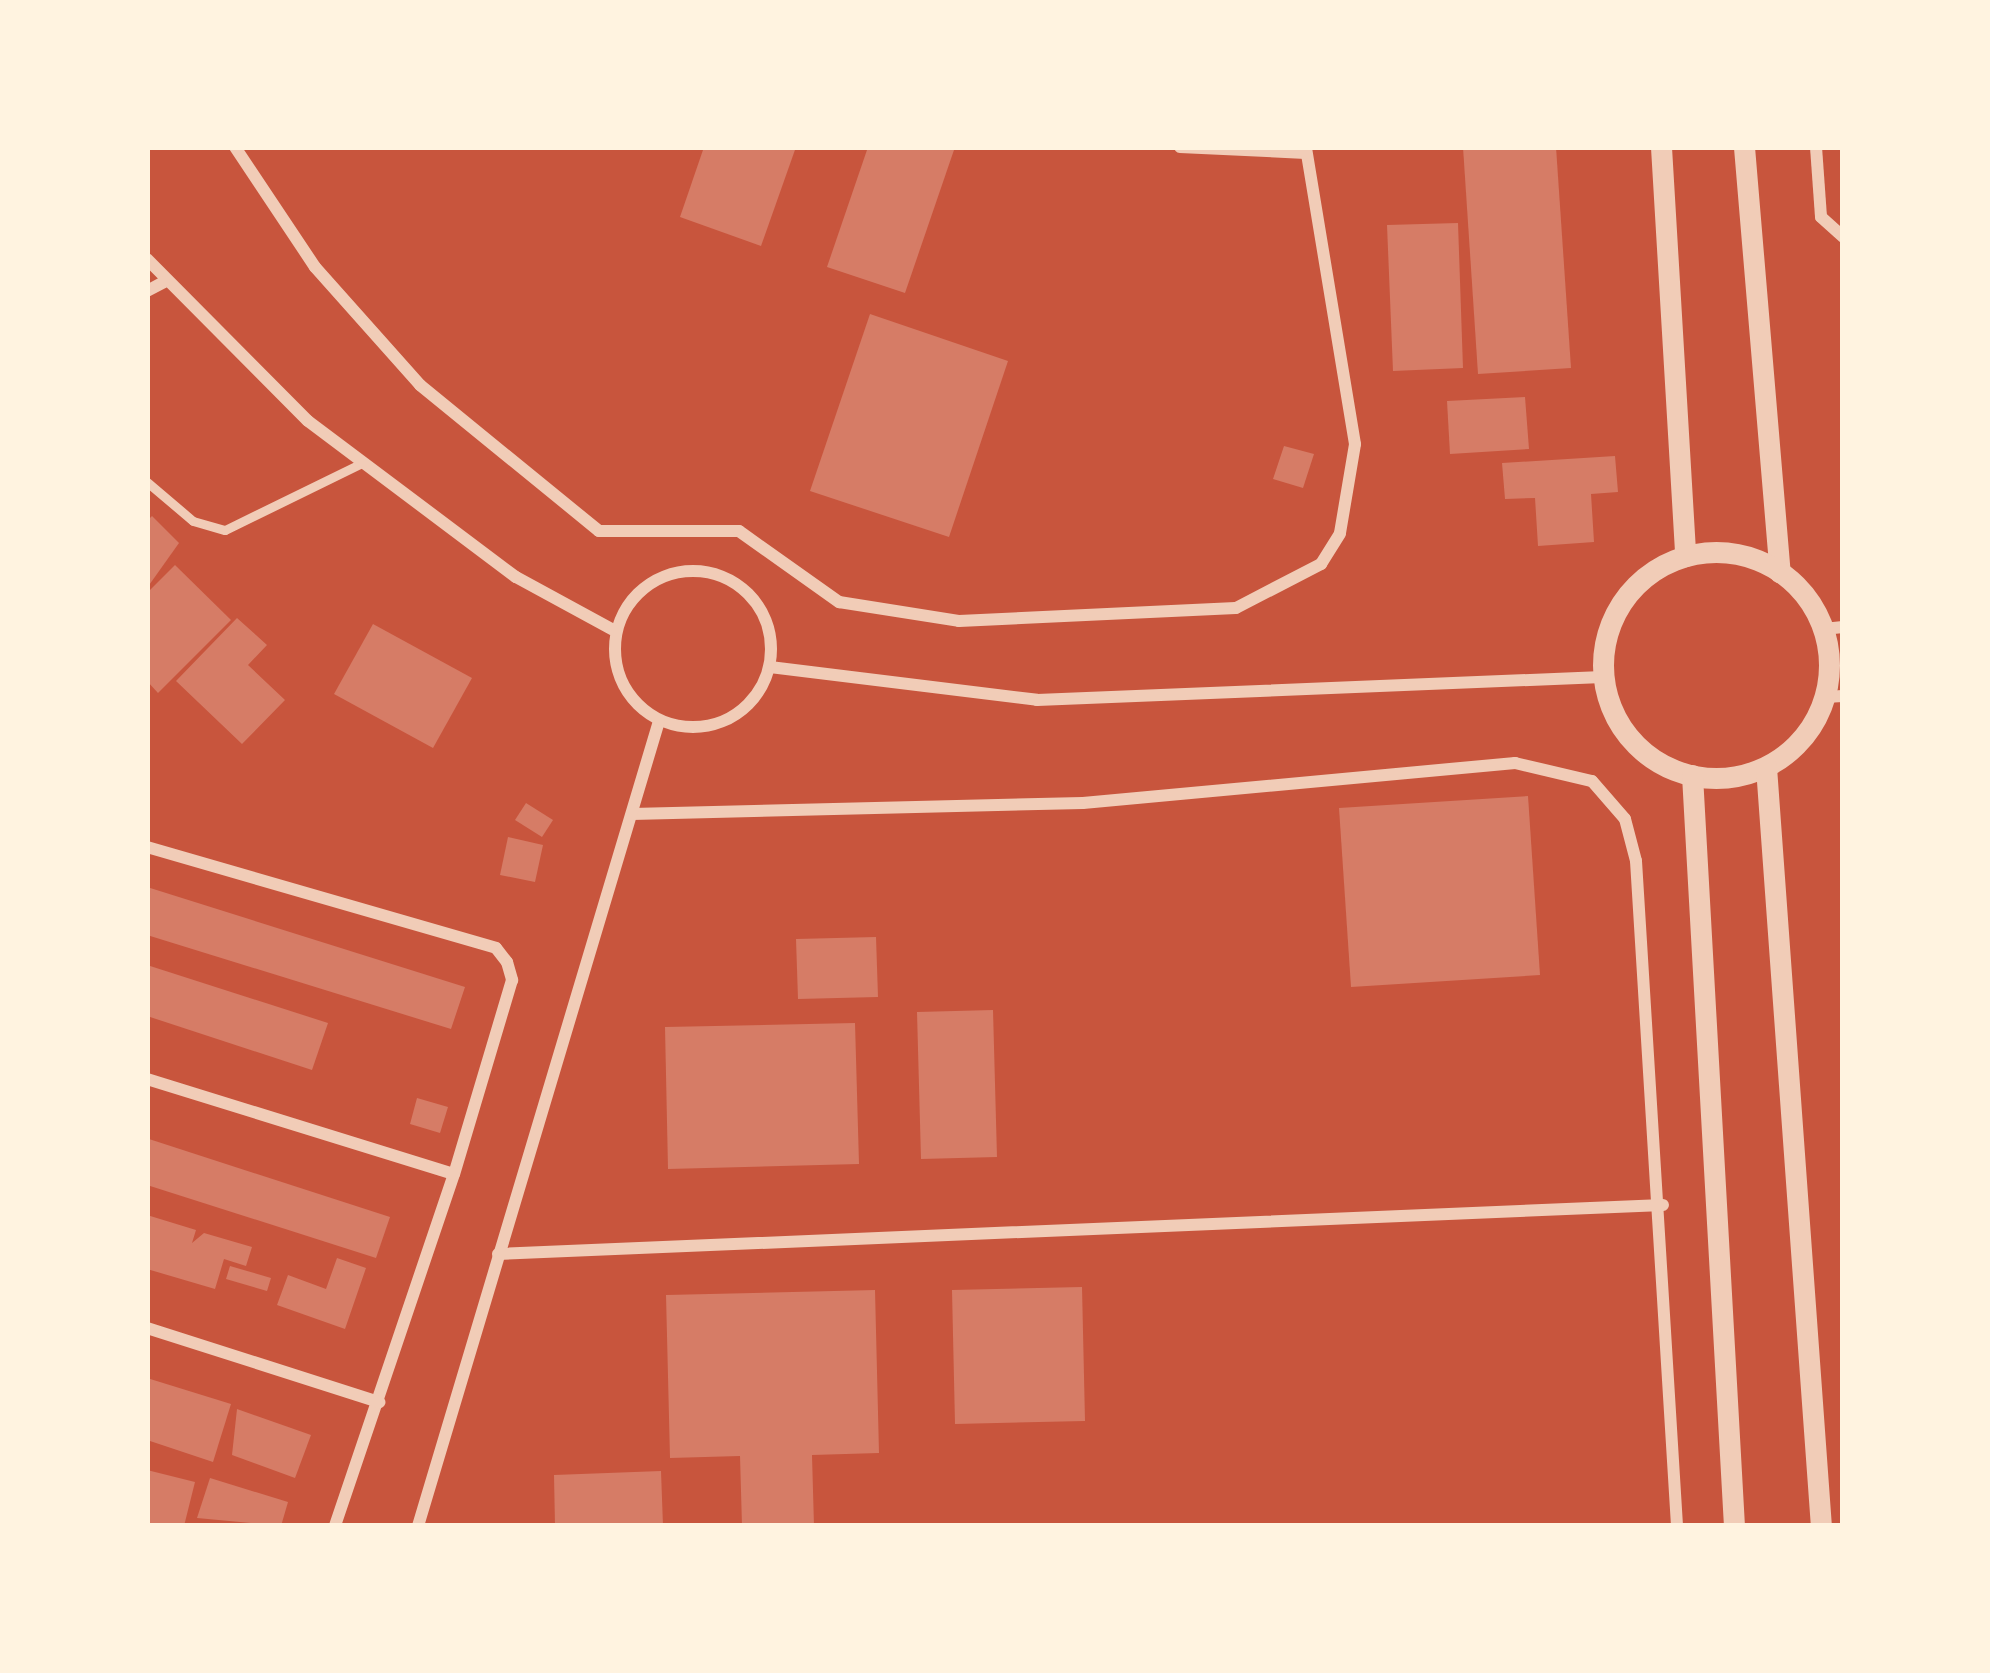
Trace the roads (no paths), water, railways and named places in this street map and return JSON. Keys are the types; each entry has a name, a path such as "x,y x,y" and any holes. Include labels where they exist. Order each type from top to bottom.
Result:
{"street":[{"path":"235,147 315,267 420,385 599,531 740,531 839,602 959,621 1236,608 1321,564 1340,533 1355,445 1306,150 1180,147"},
{"path":"1660,147 1685,556"},
{"path":"1744,147 1780,572"},
{"path":"1816,147 1821,217 1843,237"},
{"path":"147,259 164,282 362,463 516,577 615,631 631,699 659,721 728,720 770,667"},
{"path":"147,291 164,282"},
{"path":"1718,551 1780,572 1833,628 1834,696 1791,750 1766,767 1692,775 1631,740 1603,677 1621,601 1685,556 1718,551"},
{"path":"615,631 658,577 710,574 755,600 770,667"},
{"path":"770,667 1037,700 1603,677"},
{"path":"418,1526 659,721"},
{"path":"632,814 1084,803 1554,765 1592,781 1625,819 1636,861 1663,1205 1677,1526"},
{"path":"1766,767 1821,1526"},
{"path":"1692,775 1734,1526"},
{"path":"147,847 496,948 512,980 454,1174 335,1526"},
{"path":"147,1079 454,1174"},
{"path":"498,1254 1663,1205"},
{"path":"147,1328 380,1402"}],"lane":[{"path":"147,482 193,521 225,530 362,463"}]}
